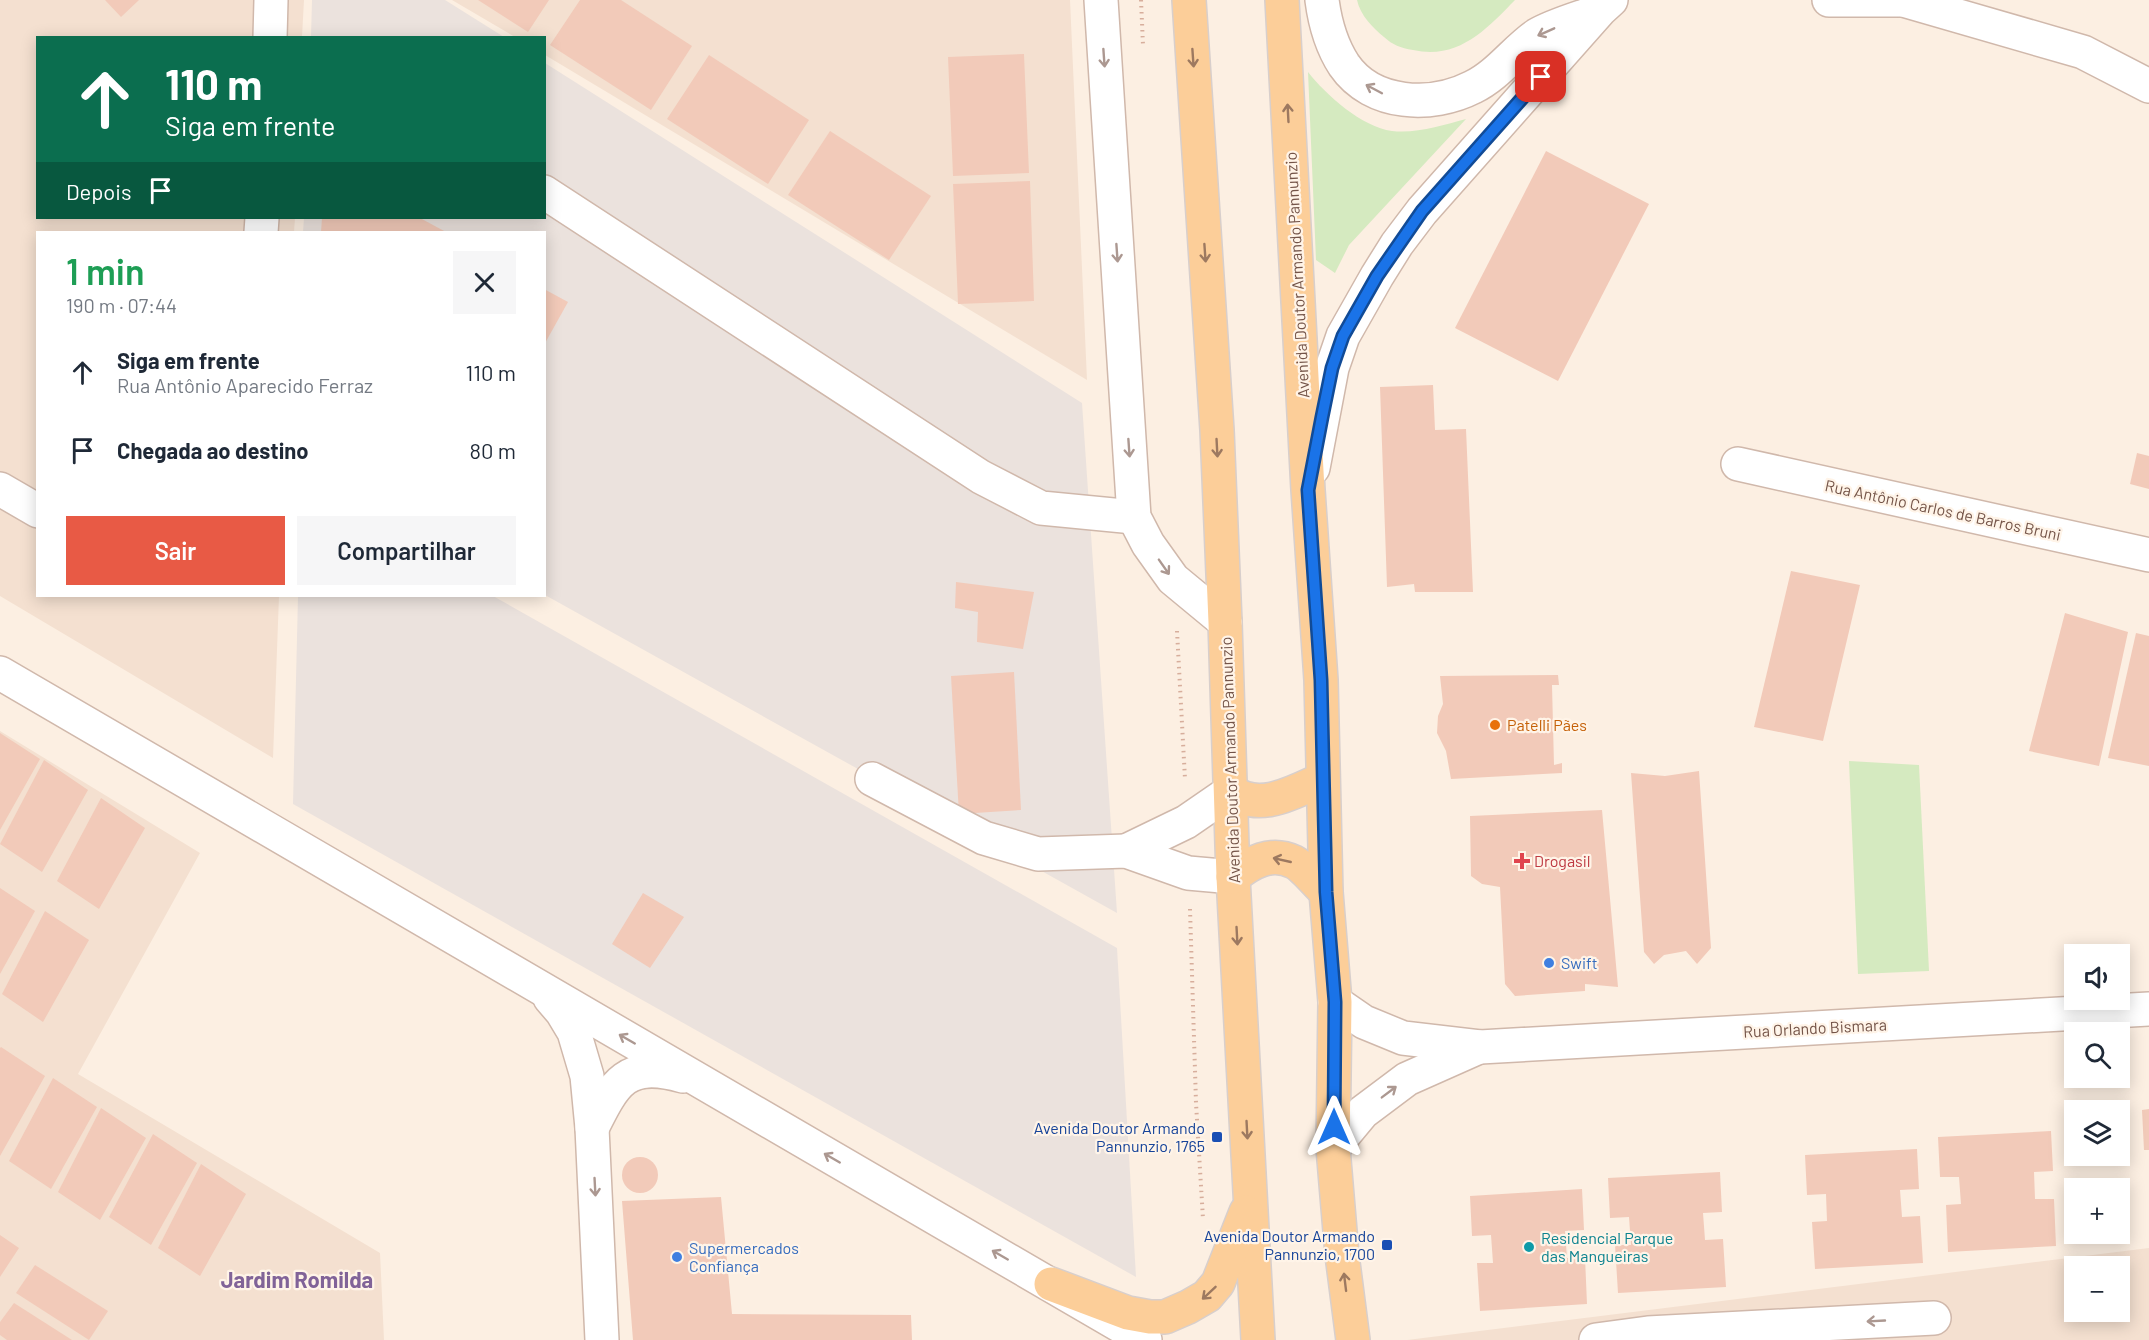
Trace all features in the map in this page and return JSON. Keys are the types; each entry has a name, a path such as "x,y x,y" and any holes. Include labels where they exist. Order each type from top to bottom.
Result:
{"main road":[{"name":"Avenida Doutor Armando Pannunzio","path":"1189,0 1217,430 1233,877 1258,1340"},
{"name":"Avenida Doutor Armando Pannunzio","path":"1282,0 1308,490 1321,680 1326,892 1335,1002 1333,1148 1342,1255 1353,1340"},
{"path":"1231,791 1240,799 1266,801 1323,779"},
{"path":"1233,877 1246,866 1268,856 1294,862 1326,892"},
{"path":"1051,1284 1128,1313 1165,1317 1207,1296 1218,1283 1250,1202"}],"street":[{"path":"270,36 271,0"},
{"path":"1101,0 1134,517 1148,544 1173,579 1225,622"},
{"path":"1322,0 1325,21 1334,46 1345,66 1359,80 1378,92 1402,100 1423,101 1449,97 1475,86 1538,35 1606,5"},
{"path":"1829,0 1901,0 2082,52 2149,86"},
{"path":"1308,490 1332,368 1343,336 1377,276 1422,211 1606,5"},
{"path":"546,193 981,477 1041,508 1134,517"},
{"name":"Rua Antônio Carlos de Barros Bruni","path":"1738,464 2149,555"},
{"path":"0,489 36,510"},
{"path":"0,673 1145,1340"},
{"path":"872,780 984,838 1038,854 1126,851 1188,873 1233,877"},
{"path":"1126,851 1186,822 1231,791"},
{"path":"544,990 562,1012 574,1032 587,1076 592,1128 602,1340"},
{"name":"Rua Orlando Bismara","path":"1335,1002 1364,1022 1403,1038 1480,1047 2149,1009"},
{"name":"Rua Orlando Bismara","path":"1333,1148 1363,1112 1407,1079 1480,1047"},
{"path":"592,1128 608,1096 617,1084 629,1075 645,1070 666,1071 698,1081"},
{"path":"1596,1340 1648,1333 1934,1318"}],"path":[{"path":"1141,0 1143,45"},
{"path":"1173,579 1183,713 1186,822"},
{"path":"1188,873 1203,1228"}],"shaded area":[{"path":"0,0 304,0 302,36 36,36 36,219 295,219 294,231 36,231 36,597 279,597 273,758 0,596"},
{"path":"312,0 445,0 502,36 311,36"},
{"path":"452,0 1070,0 1087,380 546,56 546,36 513,36"},
{"path":"546,64 1082,403 1117,913 546,596 546,231 303,231 304,219 546,219"},
{"path":"298,597 495,597 1117,948 1136,1277 293,804"},
{"path":"0,731 200,853 78,1074 380,1253 384,1340 0,1340"},
{"path":"2149,1248 2149,1340 1407,1340 2064,1259 2064,1322 2130,1322 2130,1256 2084,1256"}],"green space":[{"path":"1357,0 1515,0 1482,32 1470,40 1444,51 1429,52 1404,48 1390,42 1368,21"},
{"path":"1308,72 1346,109 1381,128 1401,132 1466,119 1349,245 1335,273 1316,260"},
{"path":"1849,761 1919,765 1929,971 1858,974"}],"building":[{"path":"105,0 139,0 121,17"},
{"path":"478,0 549,0 528,32"},
{"path":"580,0 621,0 692,46 651,110 550,45"},
{"path":"1024,54 1029,173 953,176 948,57"},
{"path":"709,55 809,120 768,184 667,119"},
{"path":"830,131 931,196 889,260 788,195"},
{"path":"1546,151 1649,204 1558,381 1455,328"},
{"path":"1030,181 1034,301 958,304 953,184"},
{"path":"322,219 422,219 444,231 321,231"},
{"path":"546,290 568,302 546,341"},
{"path":"1433,385 1435,430 1466,429 1473,592 1415,592 1414,584 1387,587 1380,387"},
{"path":"2137,453 2149,456 2149,489 2130,484"},
{"path":"1791,571 1860,585 1823,741 1754,727"},
{"path":"956,582 1034,592 1023,649 977,642 978,612 955,608"},
{"path":"2065,613 2128,632 2099,766 2029,751"},
{"path":"2136,633 2149,636 2149,766 2108,758"},
{"path":"1014,672 1021,810 959,814 951,676"},
{"name":"Patelli Pães","path":"1558,675 1559,685 1552,685 1554,765 1562,763 1562,773 1451,779 1446,751 1437,733 1438,716 1443,704 1440,676"},
{"path":"0,733 40,759 0,830"},
{"path":"44,760 88,790 42,872 0,844"},
{"path":"1699,771 1711,948 1697,964 1686,951 1664,955 1654,964 1644,952 1631,773 1665,776"},
{"path":"101,798 145,828 99,909 57,881"},
{"path":"1602,810 1618,987 1585,984 1585,991 1515,996 1505,984 1500,887 1482,884 1471,876 1470,816"},
{"path":"0,888 35,911 0,974"},
{"path":"643,893 684,917 650,968 612,944"},
{"path":"45,911 89,940 43,1022 2,994"},
{"path":"0,1048 45,1076 0,1156"},
{"path":"53,1078 97,1107 51,1189 9,1161"},
{"path":"101,1108 146,1138 100,1220 58,1192"},
{"path":"2149,1109 2149,1150 2144,1150 2142,1110"},
{"path":"2051,1131 2053,1171 2034,1172 2035,1199 2054,1199 2056,1246 1948,1252 1946,1205 1961,1204 1959,1177 1940,1177 1938,1137"},
{"path":"153,1134 197,1163 151,1245 109,1217"},
{"path":"1917,1149 1919,1189 1900,1190 1902,1217 1920,1216 1923,1263 1815,1269 1812,1222 1827,1221 1826,1194 1807,1195 1805,1155"},
{"path":"640,1157 653,1162 658,1175 653,1188 640,1193 627,1188 622,1175 627,1162"},
{"path":"201,1164 246,1194 200,1276 158,1248"},
{"path":"1720,1172 1722,1212 1703,1213 1705,1240 1723,1239 1726,1287 1618,1293 1615,1245 1631,1245 1629,1217 1610,1218 1608,1178"},
{"name":"Residencial Parque das Mangueiras","path":"1582,1189 1584,1230 1565,1231 1567,1258 1585,1257 1587,1304 1480,1311 1477,1263 1493,1263 1491,1235 1472,1236 1470,1196"},
{"name":"Supermercados Confiança","path":"721,1197 732,1314 911,1315 912,1340 633,1340 622,1201"},
{"path":"0,1235 19,1248 0,1277"},
{"path":"35,1265 108,1311 89,1340 16,1293"},
{"path":"14,1303 72,1340 7,1340 0,1335 0,1322"}],"place":[{"name":"Patelli Pães","path":"1495,725"},
{"name":"Drogasil","path":"1522,861"},
{"name":"Swift","path":"1549,963"},
{"name":"Avenida Doutor Armando Pannunzio, 1765","path":"1217,1137"},
{"name":"Avenida Doutor Armando Pannunzio, 1700","path":"1387,1245"},
{"name":"Residencial Parque das Mangueiras","path":"1529,1247"},
{"name":"Supermercados Confiança","path":"677,1257"}],"district":[{"name":"Jardim Romilda","path":"297,1280"}],"route":[{"path":"1334,1127 1335,1002 1326,892 1321,680 1308,490 1322,417 1332,368 1343,336 1397,244 1422,211 1541,77"}]}
